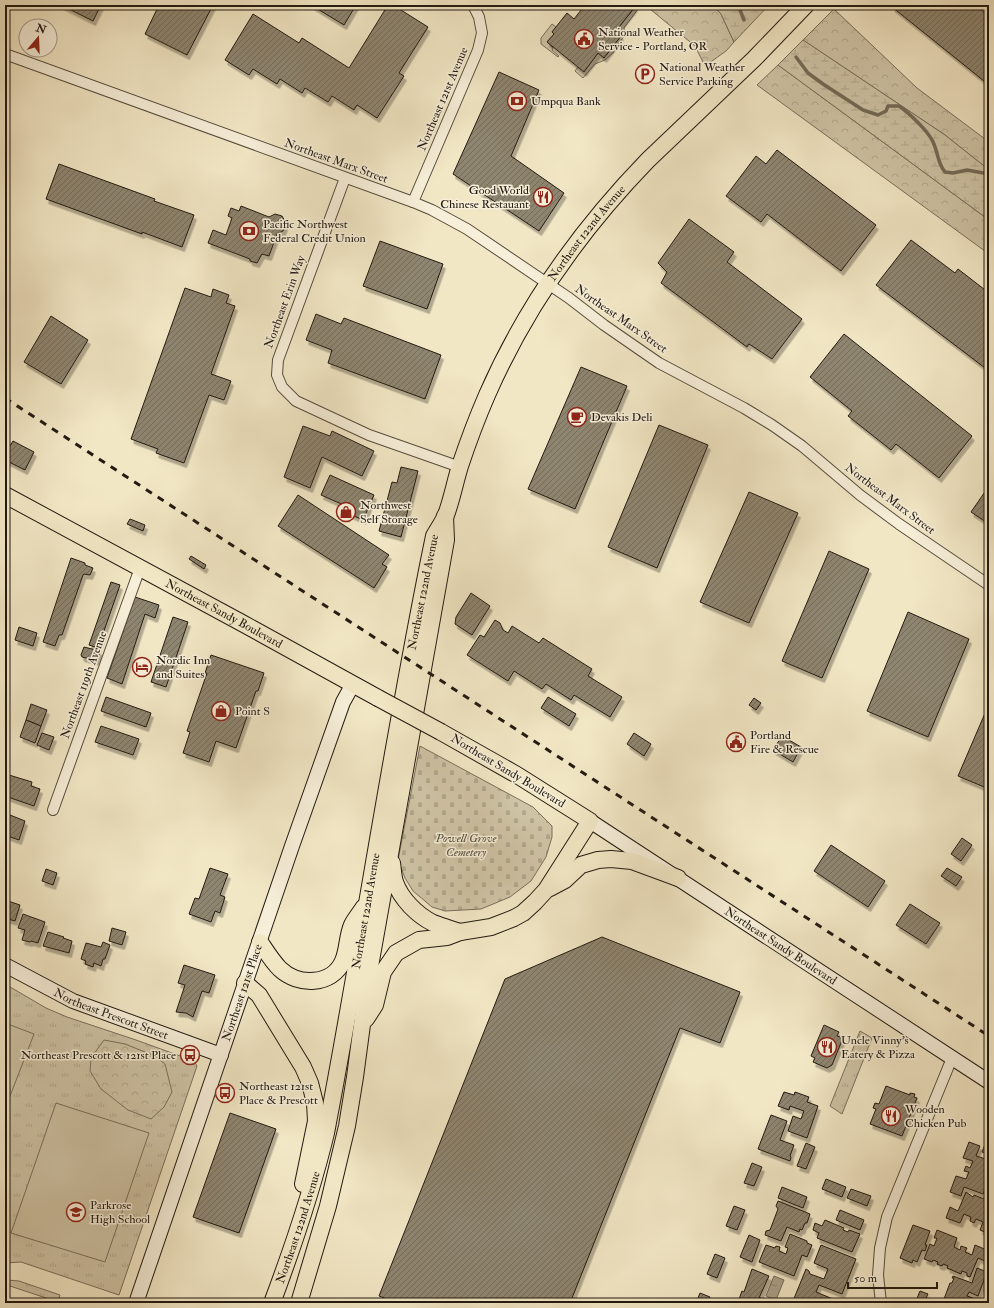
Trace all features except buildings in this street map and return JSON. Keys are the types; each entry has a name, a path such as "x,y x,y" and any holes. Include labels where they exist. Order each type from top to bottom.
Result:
{"main road":[{"name":"Northeast 122nd Avenue","path":"272,1303 296,1238 326,1133 368,903 404,692 434,536 445,516 460,467 480,412 523,325 562,263 588,228 633,176 754,59 806,5"},
{"name":"Northeast Sandy Boulevard","path":"5,495 441,732 518,775 590,821"},
{"name":"Northeast 122nd Avenue","path":"299,1303 328,1206 341,1154 353,1090 369,972 446,540 445,516"},
{"path":"361,1028 375,1005 383,972 396,953 419,940 491,927 514,918 530,906 546,890 590,821"},
{"path":"390,856 395,882 402,895 410,905 433,923 446,926 460,932"},
{"path":"546,890 565,880 581,865 611,858 632,861 678,878"},
{"path":"260,942 280,969 291,977 304,981 316,981 327,978 336,971 342,962 352,926 368,903"},
{"path":"245,983 259,994 304,1067 315,1103 316,1121 304,1172 296,1238"}],"street":[{"name":"Northeast 121st Avenue","path":"413,202 478,50 482,33 479,17 473,5"},
{"name":"Northeast Marx Street","path":"5,54 432,210 467,229 548,284 659,363 772,425 802,446 860,495 899,524 989,585"},
{"name":"Northeast Erin Way","path":"345,178 278,360 277,375 282,387 296,401 369,435 460,467"},
{"name":"Northeast 119th Avenue","path":"52,810 140,568"},
{"name":"Northeast 121st Place","path":"136,1303 292,846 341,710 353,684"},
{"name":"Northeast Sandy Boulevard","path":"590,821 989,1082"},
{"name":"Northeast Prescott Street","path":"5,965 74,1001 221,1055"},
{"path":"881,1303 878,1275 880,1248 887,1217 952,1058"}],"green space":[{"path":"645,5 713,5 721,14 734,42 726,51 705,66 695,46"},
{"path":"713,5 769,5 734,42 721,14"},
{"path":"635,7 638,9 624,28 625,35 616,48 613,45 621,36 615,32"},
{"path":"834,9 917,88 989,142 989,170 945,135 803,40"},
{"path":"552,24 556,27 552,32 554,34 547,42 553,48 552,50 559,56 558,57 541,44 541,38"},
{"path":"803,40 945,135 989,170 989,220 778,65"},
{"path":"610,49 614,52 605,60 595,64 583,78 575,71 578,67 584,71 598,53"},
{"path":"778,65 989,220 989,254 757,85"},
{"name":"Powell Grove Cemetery","path":"420,746 533,807 552,826 552,837 546,857 531,881 510,897 481,909 445,911 432,907 413,891 405,878 398,860"},
{"name":"Parkrose High School","path":"5,984 46,1008 67,1017 194,1061 197,1066 119,1295 21,1262 5,1263"},
{"path":"5,1023 34,1034 5,1109"},
{"path":"860,1031 872,1038 842,1114 830,1106"},
{"path":"104,1040 125,1044 155,1056 165,1064 172,1092 164,1107 151,1119 128,1110 101,1089 90,1071 91,1058"},
{"path":"56,1103 149,1133 105,1262 11,1233"},
{"path":"7,1280 19,1281 60,1295 58,1302 7,1285 5,1282"}],"water":[{"path":"774,1276 784,1280 776,1300 766,1296"}],"waterway":[{"path":"738,5 744,20"},
{"path":"796,57 808,73 863,110 878,115 886,111 888,106 899,106 903,109 926,131 934,144 940,165 945,172 953,173 967,170 989,174"}],"railway":[{"path":"5,398 989,1036"}],"place":[{"name":"National Weather Service - Portland, OR","path":"584,39"},
{"name":"National Weather Service Parking","path":"645,74"},
{"name":"Umpqua Bank","path":"517,101"},
{"name":"Good World Chinese Restauant","path":"543,197"},
{"name":"Pacific Northwest Federal Credit Union","path":"249,231"},
{"name":"Devakis Deli","path":"577,417"},
{"name":"Northwest Self Storage","path":"346,512"},
{"name":"Nordic Inn and Suites","path":"142,667"},
{"name":"Point S","path":"221,711"},
{"name":"Portland Fire & Rescue","path":"736,742"},
{"name":"Uncle Vinny's Eatery & Pizza","path":"827,1047"},
{"name":"Northeast Prescott & 121st Place","path":"190,1055"},
{"name":"Northeast 121st Place & Prescott","path":"225,1093"},
{"name":"Wooden Chicken Pub","path":"891,1116"},
{"name":"Parkrose High School","path":"76,1212"}]}
